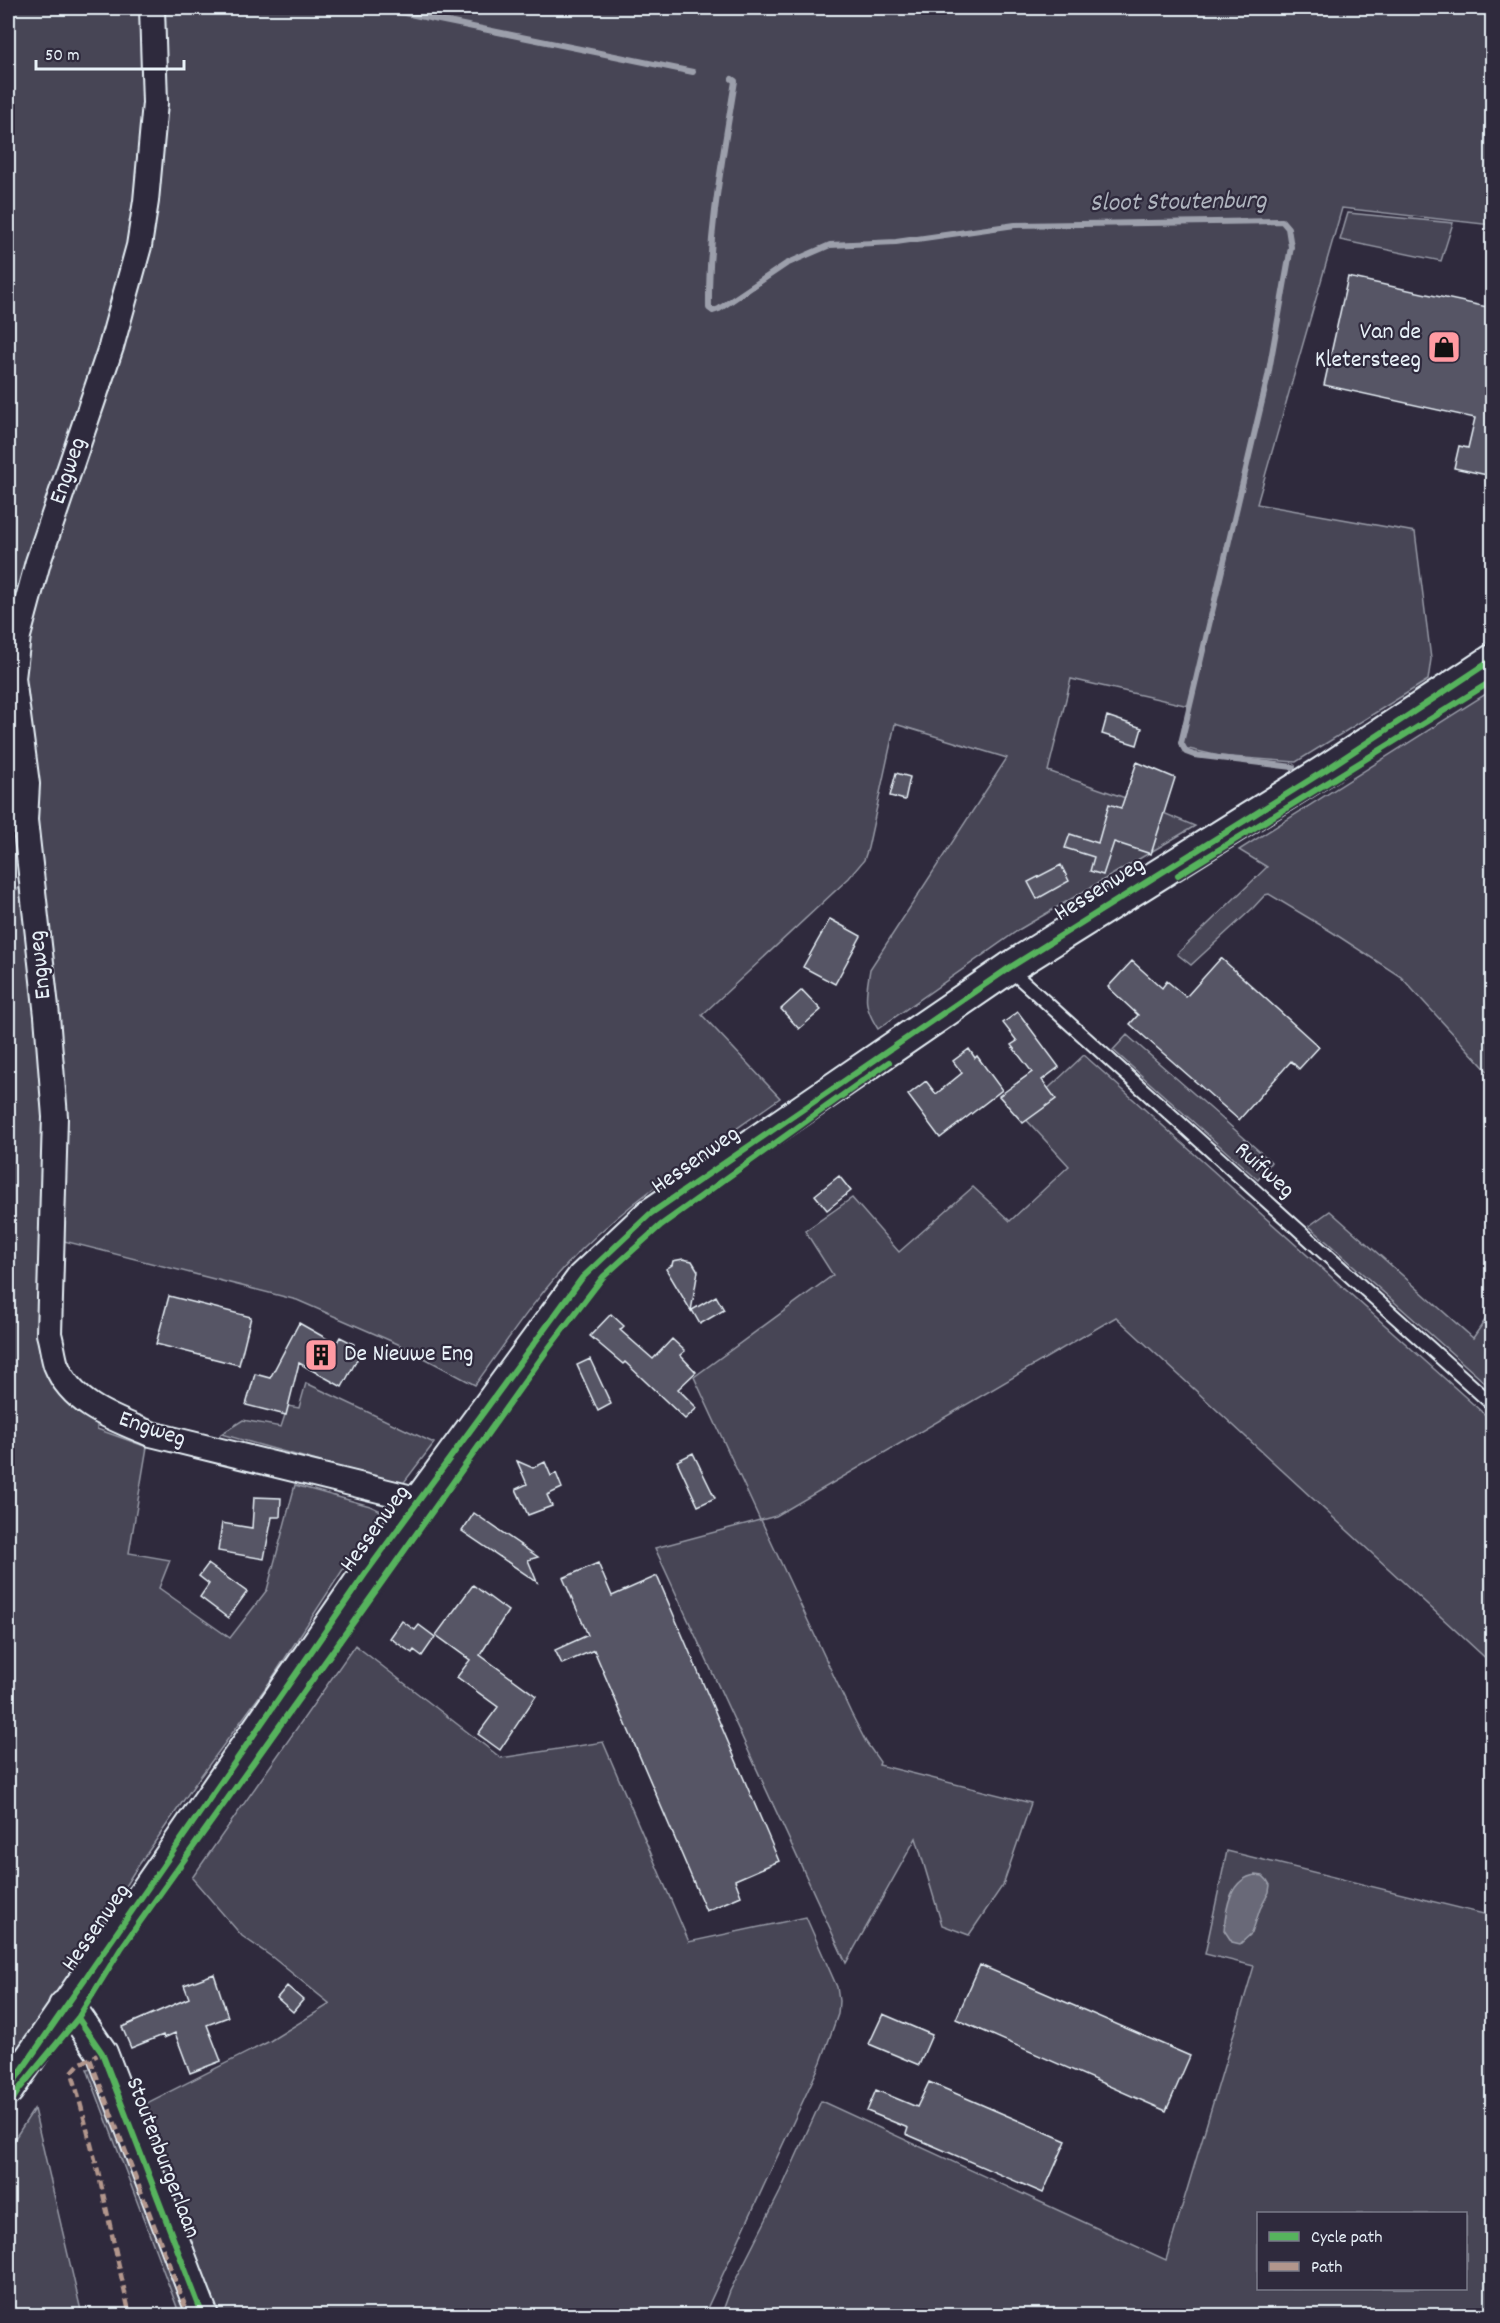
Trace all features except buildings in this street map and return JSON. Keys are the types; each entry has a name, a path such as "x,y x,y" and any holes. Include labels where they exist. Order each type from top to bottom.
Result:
{"street":[{"name":"Engweg","path":"152,8 154,103 146,201 138,246 111,347 38,562 18,636 13,678 27,784 25,820 47,1016 55,1118 50,1334 57,1366 75,1396 109,1416 151,1434 420,1500"},
{"name":"Hessenweg","path":"8,2090 365,1574 582,1278 650,1214 1009,968 1324,771 1492,660"},
{"name":"Stoutenburgerlaan","path":"64,2006 78,2018 102,2053 203,2316"}],"lane":[{"name":"Ruifweg","path":"1009,968 1492,1404"}],"shaded area":[{"path":"8,8 146,8 146,104 135,234 8,639"},
{"path":"158,8 1492,8 1492,225 1342,208 1257,504 1415,532 1431,659 1428,680 1296,762 1219,756 1180,747 1189,706 1071,679 1048,771 1137,802 1195,826 1020,929 878,1029 867,1006 870,969 1007,758 895,724 864,860 849,878 702,1015 780,1098 629,1207 583,1248 539,1297 475,1385 398,1344 297,1300 56,1239 22,653 119,345"},
{"path":"1348,213 1453,223 1441,261 1340,240"},
{"path":"1492,690 1492,1076 1401,977 1269,894 1265,895 1191,965 1177,954 1267,867 1239,850"},
{"path":"27,886 44,1020 48,1344 97,1419 97,1429 147,1447 129,1553 170,1560 159,1588 230,1638 267,1590 295,1485 381,1511 269,1683 134,1872 8,2068 8,892"},
{"path":"1127,1035 1271,1162 1258,1180 1113,1050"},
{"path":"1084,1055 1492,1421 1492,1664 1116,1317 776,1516 761,1520 851,1713 866,1742 880,1762 879,1765 1031,1803 1003,1885 969,1935 942,1925 916,1838 846,1963 655,1548 760,1520 694,1377 833,1275 805,1231 852,1198 899,1252 973,1187 1010,1221 1069,1166 1021,1114"},
{"path":"1330,1211 1473,1338 1492,1310 1492,1389 1309,1226"},
{"path":"306,1383 434,1443 402,1485 221,1434 243,1420 281,1427 288,1406 299,1408"},
{"path":"355,1645 501,1758 603,1742 689,1942 806,1917 837,1987 838,2014 821,2062 704,2315 213,2315 131,2111 270,2041 330,2004 242,1936 192,1878"},
{"path":"1227,1851 1492,1916 1492,2315 721,2316 730,2291 780,2192 821,2101 1166,2260 1254,1966 1205,1954"},
{"path":"100,2068 197,2315 180,2315 87,2069"},
{"path":"34,2109 82,2315 8,2315 8,2149"}],"water":[{"path":"1256,1875 1263,1876 1267,1880 1270,1885 1269,1892 1260,1909 1252,1933 1240,1944 1232,1942 1224,1930 1231,1895 1240,1882"}],"waterway":[{"name":"Sloot Stoutenburg","path":"380,8 693,72"},
{"name":"Sloot Stoutenburg","path":"732,79 735,81 717,194 711,251 709,308 713,311 786,264 830,245 896,242 1015,225 1282,221 1288,228 1291,247 1268,376 1181,743 1186,752 1194,755 1293,767"}],"marked path":[{"path":"102,2053 79,2064 72,2072 98,2171 130,2316"},
{"path":"90,2059 189,2316"}],"cycle path":[{"path":"8,2090 365,1574 582,1278 650,1214 1009,968 1324,771 1492,660"},
{"path":"1178,875 1492,681"},
{"path":"8,2107 20,2088 78,2018 122,1947 548,1349 603,1277 661,1225 889,1062"},
{"path":"78,2018 102,2053 203,2316"}],"place":[{"name":"Van de Kletersteeg","path":"1444,347"},
{"name":"De Nieuwe Eng","path":"321,1355"}]}
